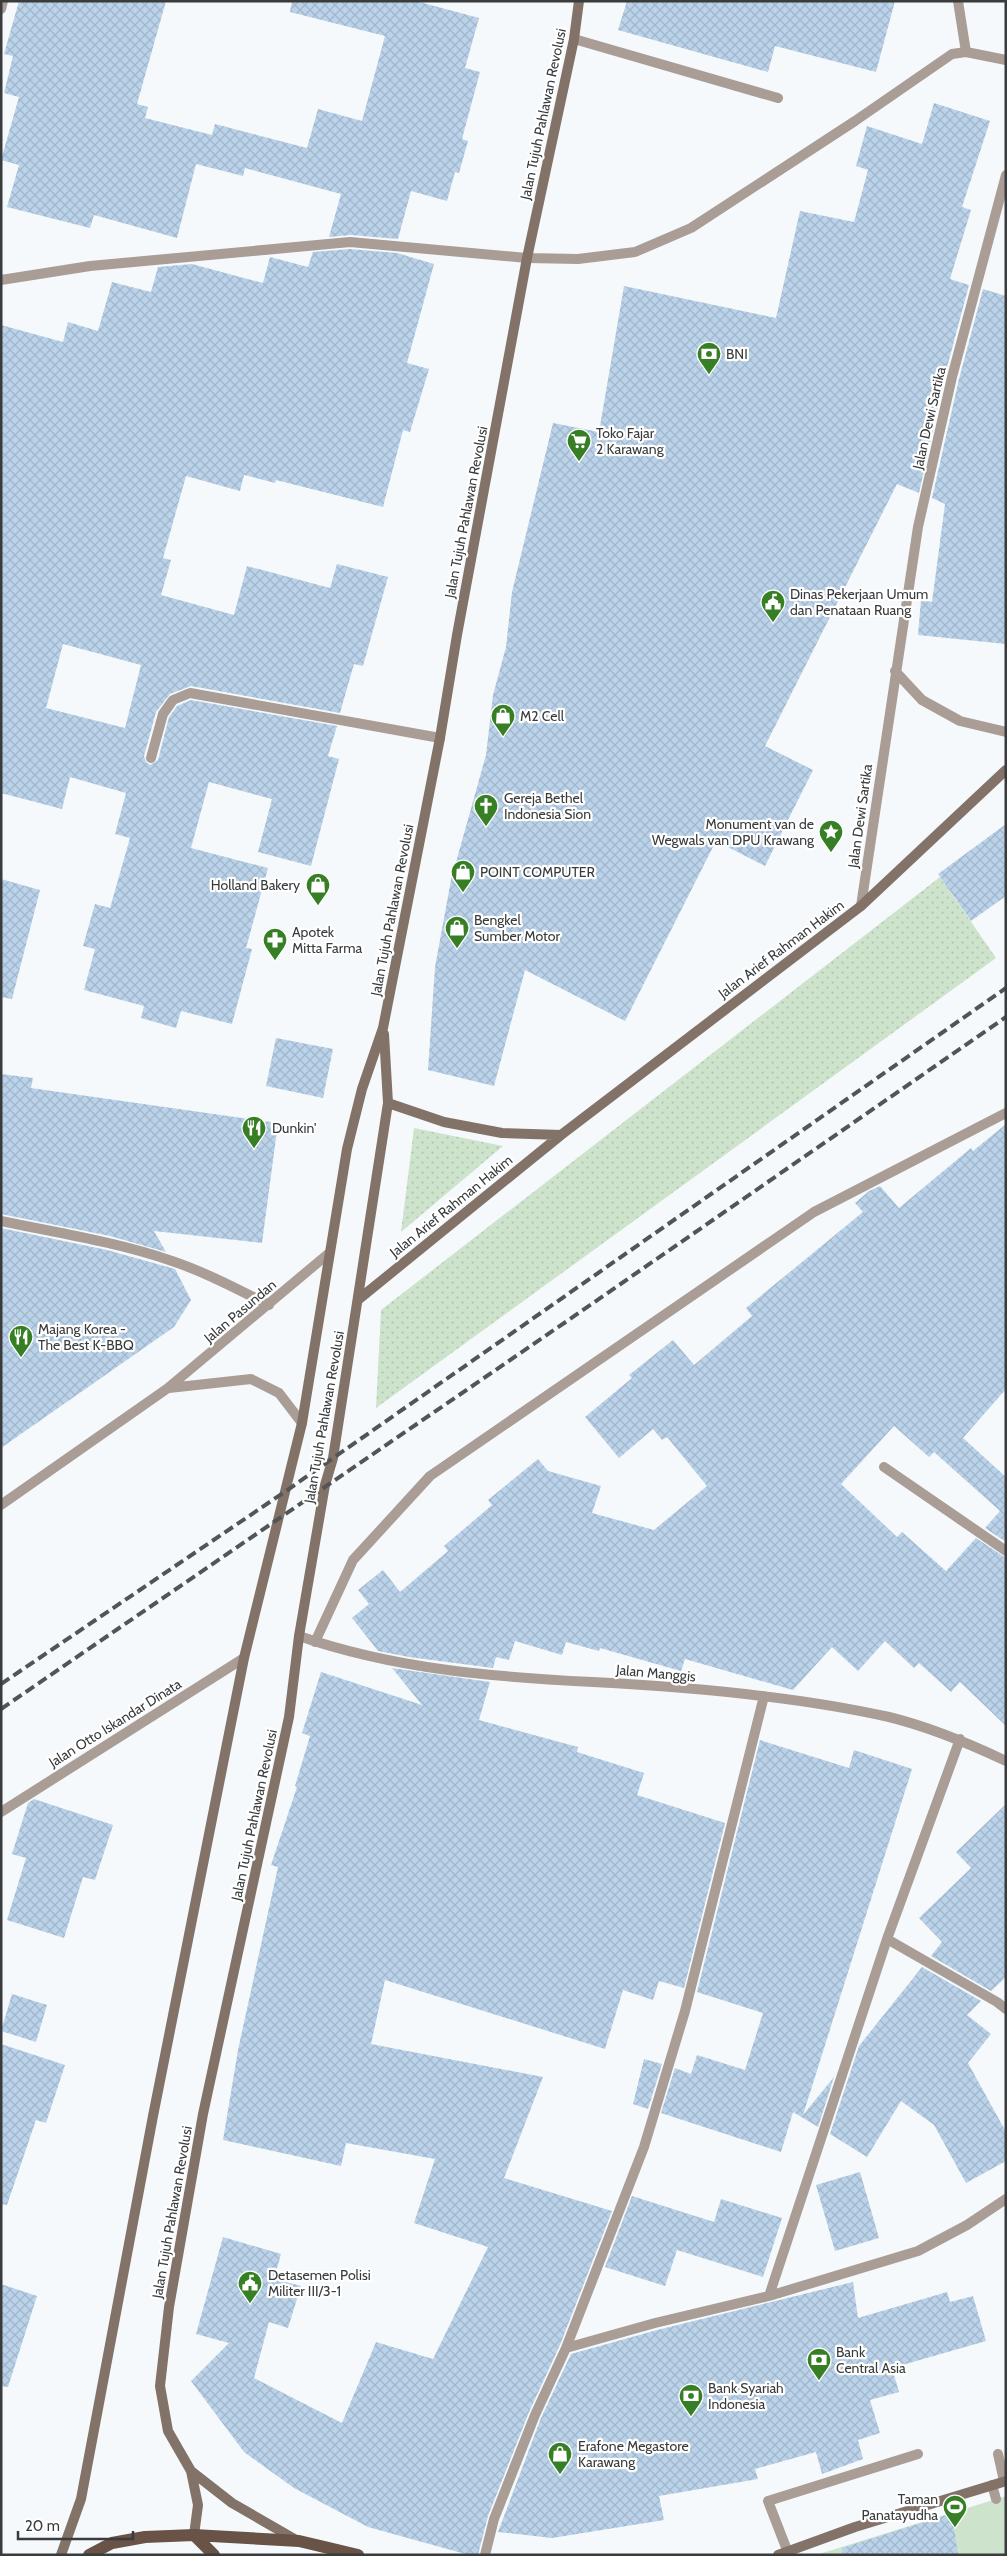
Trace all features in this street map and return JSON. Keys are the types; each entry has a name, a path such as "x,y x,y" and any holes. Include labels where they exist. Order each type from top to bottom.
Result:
{"main road":[{"name":"Jalan Tujuh Pahlawan Revolusi","path":"60,2555 81,2499 153,2116 244,1658 302,1424 328,1254 347,1149 362,1089 383,1028 440,738 457,635 527,258 574,39 579,1"},
{"name":"Jalan Arief Rahman Hakim","path":"358,1299 561,1135 861,906 1006,770"},
{"name":"Jalan Tujuh Pahlawan Revolusi","path":"299,2541 232,2503 191,2471 168,2431 160,2386 169,2307 203,2114 289,1717 299,1636 326,1485 333,1458 388,1103 383,1028"},
{"name":"Jalan Arief Rahman Hakim","path":"388,1103 444,1122 492,1131 561,1135"},
{"path":"191,2471 198,2505 194,2535"},
{"path":"783,2552 1005,2481"},
{"path":"194,2535 214,2555"},
{"path":"89,2555 112,2543 145,2537 194,2535 299,2541 358,2555"}],"street":[{"path":"1,9 3,1"},
{"path":"958,1 966,52"},
{"path":"574,39 778,98"},
{"path":"1,280 90,266 350,242 527,258 578,259 634,252 691,228 855,121 952,54 966,52 1006,60"},
{"name":"Jalan Dewi Sartika","path":"861,906 918,527 952,376 1006,175"},
{"path":"895,670 922,700 960,721 1006,732"},
{"path":"151,758 163,714 173,700 190,693 440,738"},
{"path":"315,1642 353,1560 430,1476 814,1212 1006,1113"},
{"path":"1,1221 133,1250 172,1261 221,1281 268,1305"},
{"name":"Jalan Pasundan","path":"1,1506 168,1388 328,1254"},
{"name":"Jalan Pasundan","path":"168,1388 251,1379 279,1393 302,1424"},
{"path":"884,1467 1006,1551"},
{"name":"Jalan Manggis","path":"299,1636 365,1655 458,1673 764,1696 890,1717 960,1739 1006,1761"},
{"name":"Jalan Otto Iskandar Dinata","path":"1,1812 244,1658"},
{"path":"485,2555 494,2519 534,2415 566,2348 644,2147 685,2011 764,1696"},
{"path":"769,2296 887,1939 960,1739"},
{"path":"887,1939 1006,2009"},
{"path":"566,2348 655,2323 769,2296 918,2252 967,2225 1006,2199"},
{"path":"783,2552 768,2500 918,2454"},
{"path":"998,2454 1005,2481"},
{"path":"992,2485 996,2499"}],"green space":[{"path":"940,877 996,958 376,1408 381,1310"},
{"path":"414,1128 503,1146 401,1232"},
{"name":"Taman Panatayudha","path":"1006,2496 1006,2555 816,2555"}],"building":[{"path":"19,1 166,1 137,104 148,107 145,118 212,135 215,124 307,148 318,109 362,121 385,36 290,12 292,1 416,1 479,18 465,68 480,72 462,139 468,141 459,173 455,172 447,201 411,191 398,239 351,235 329,237 341,194 245,168 243,176 196,164 177,238 94,215 90,228 7,207 19,165 1,160 19,97 4,93 13,56 4,54"},
{"path":"627,1 895,1 876,72 775,46 768,72 618,30"},
{"path":"934,103 990,121 962,207 971,210 950,279 969,285 945,375 919,493 897,484 765,746 813,770 765,866 716,841 625,1021 525,970 494,1086 428,1070 435,967 451,880 486,755 493,695 506,647 512,592 553,423 599,432 624,286 776,318 800,211 854,222 868,170 856,166 867,126 922,144"},
{"path":"350,249 397,253 434,264 407,363 429,369 410,432 403,430 383,507 276,480 275,483 244,475 240,491 186,476 163,558 171,560 161,595 234,615 247,566 330,588 337,564 388,577 363,666 354,664 340,713 191,686 170,694 156,712 144,756 146,762 150,765 158,760 169,717 177,706 191,700 337,726 328,756 339,759 311,866 258,852 272,799 209,782 191,848 268,868 246,948 252,949 232,1024 181,1011 176,1028 141,1018 144,1006 84,990 95,949 83,946 95,904 110,908 130,838 115,834 126,793 70,777 62,809 1,793 1,325 63,342 68,322 98,331 112,282 151,292 158,267 192,264 263,283 270,257 308,267 313,252","holes":["63,644 141,665 125,728 46,708"]},
{"path":"983,289 1006,296 1006,644 918,635 921,600 932,602 945,504 932,498 959,379"},
{"path":"1006,824 1006,896 971,921 938,874"},
{"path":"1,879 40,890 12,999 1,997"},
{"path":"276,1038 333,1049 323,1098 266,1086"},
{"path":"1,1074 33,1078 31,1088 278,1123 262,1243 154,1231 166,1252 110,1236 1,1214"},
{"path":"1006,1124 1006,1389 963,1438 1006,1477 1006,1542 985,1528 1000,1511 934,1452 929,1457 894,1426 841,1484 897,1537 902,1532 946,1571 976,1538 1006,1558 1006,1726 960,1682 951,1692 919,1663 914,1668 885,1641 858,1671 832,1647 793,1690 685,1659 681,1671 600,1648 599,1651 566,1642 562,1655 515,1641 509,1660 496,1657 493,1668 378,1651 352,1618 369,1604 358,1590 383,1570 400,1592 448,1551 444,1546 492,1505 488,1500 538,1459 548,1471 601,1486 592,1513 654,1530 707,1486 667,1437 662,1440 653,1429 619,1458 585,1417 632,1378 629,1375 673,1340 694,1365 752,1316 746,1308 863,1212 855,1203 869,1191 880,1186 899,1208 971,1148 973,1151"},
{"path":"1,1228 107,1250 175,1269 191,1300 174,1327 1,1448"},
{"path":"392,1668 490,1682 479,1720 578,1747 577,1752 644,1773 637,1795 725,1823 684,1988 659,1981 653,2000 623,1990 605,2049 385,1980 371,2044 543,2077 504,2178 612,2211 560,2345 529,2412 488,2516 478,2555 469,2555 368,2527 294,2488 244,2452 191,2381 229,2343 196,2334 223,2237 281,2254 274,2279 301,2286 288,2328 269,2322 254,2378 342,2423 376,2342 433,2359 488,2247 414,2223 435,2159 346,2143 341,2166 223,2140 238,2050 278,1867 271,1865 297,1787 295,1786 310,1736 302,1733 321,1672 422,1705"},
{"path":"760,1740 849,1768 854,1750 912,1769 803,2115 834,2077 818,2127 793,2112 781,2152 661,2113 675,2068 691,2074 697,2055 745,2070 763,2013 697,1992"},
{"path":"34,1799 113,1825 95,1880 83,1877 64,1938 7,1920 26,1858 12,1854 28,1803"},
{"path":"1006,1804 1006,1977 991,1991 931,1956 942,1942 919,1918 971,1868 956,1852"},
{"path":"922,1967 981,2001 967,2015 991,2034 968,2063 1006,2132 1006,2161 966,2183 934,2125 901,2101 867,2157 830,2134 859,2046"},
{"path":"12,1994 47,2005 36,2042 1,2031"},
{"path":"1,2044 65,2065 46,2123 36,2120 7,2205 1,2204"},
{"path":"644,2059 662,2064 648,2109 633,2104"},
{"path":"860,2172 879,2238 835,2251 816,2185"},
{"path":"632,2196 714,2222 721,2199 782,2218 763,2277 677,2250 665,2286 605,2267"},
{"path":"853,2282 858,2318 947,2292 950,2302 973,2296 986,2341 892,2368 899,2392 870,2400 880,2433 858,2440 863,2459 822,2474 816,2452 755,2469 758,2479 659,2496 664,2520 552,2538 498,2532 541,2418 571,2354 657,2330"},
{"path":"1,2284 37,2296 8,2387 1,2386"},
{"path":"952,2513 958,2555 843,2555 842,2548"}],"railway":[{"path":"1,1684 286,1491 1006,988"},
{"path":"1,1709 1006,1017"}],"place":[{"name":"BNI","path":"709,375"},
{"name":"Toko Fajar 2 Karawang","path":"579,462"},
{"name":"Dinas Pekerjaan Umum dan Penataan Ruang","path":"773,623"},
{"name":"M2 Cell","path":"503,737"},
{"name":"Gereja Bethel Indonesia Sion","path":"486,827"},
{"name":"Monument van de Wegwals van DPU Krawang","path":"831,853"},
{"name":"POINT COMPUTER","path":"463,893"},
{"name":"Holland Bakery","path":"318,906"},
{"name":"Bengkel Sumber Motor","path":"457,949"},
{"name":"Apotek Mitta Farma","path":"275,961"},
{"name":"Dunkin'","path":"254,1149"},
{"name":"Majang Korea - The Best K-BBQ","path":"21,1358"},
{"name":"Detasemen Polisi Militer III/3-1","path":"250,2304"},
{"name":"Bank Central Asia","path":"819,2381"},
{"name":"Bank Syariah Indonesia","path":"691,2417"},
{"name":"Erafone Megastore Karawang","path":"560,2475"},
{"name":"Taman Panatayudha","path":"955,2528"}]}
